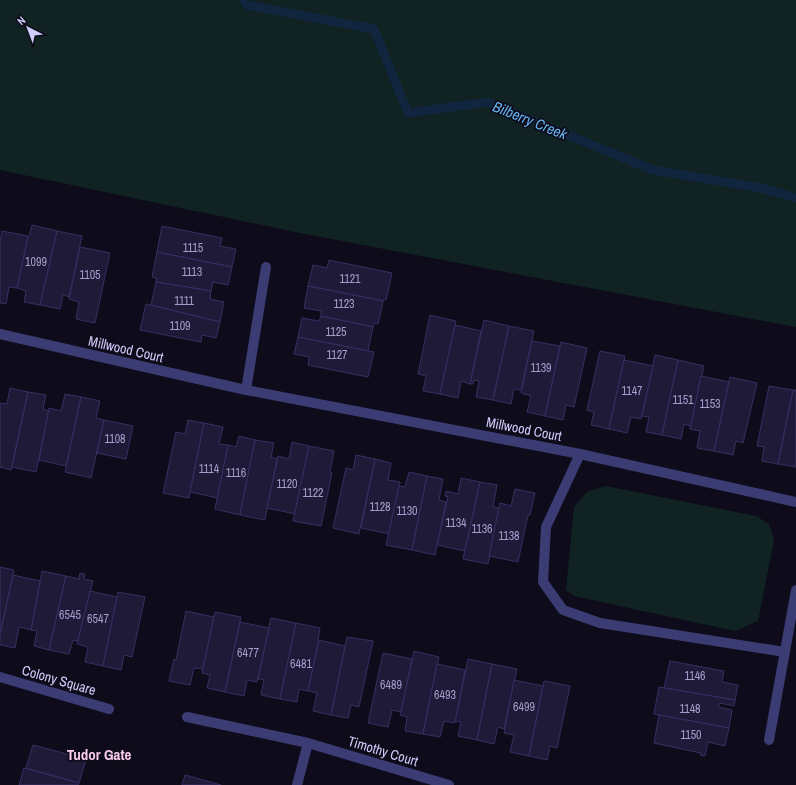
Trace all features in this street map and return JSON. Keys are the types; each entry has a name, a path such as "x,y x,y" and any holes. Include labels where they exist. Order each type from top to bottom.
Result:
{"street":[{"path":"246,390 266,267"},
{"name":"Millwood Court","path":"0,334 246,390 580,454 796,502"},
{"path":"580,454 546,527 543,582 563,610 600,623 785,652"},
{"path":"769,740 796,590"},
{"name":"Colony Square","path":"0,677 109,709"},
{"name":"Timothy Court","path":"187,717 308,743 449,785"},
{"path":"297,785 308,743"}],"green space":[{"path":"0,0 796,0 796,327 305,234 0,170"},
{"path":"606,486 756,516 769,524 774,540 758,621 735,631 574,596 566,590 574,507 588,491"}],"building":[{"path":"32,225 57,231 40,305 24,302 26,291 17,288 28,236 29,237"},
{"path":"162,226 222,238 220,246 236,249 232,267 157,252"},
{"path":"2,231 28,236 17,288 9,287 6,304 0,303 0,242"},
{"path":"57,231 82,236 69,297 63,295 60,309 40,305"},
{"path":"80,247 110,253 95,323 76,319 79,302 69,299"},
{"path":"157,252 232,267 228,285 213,282 211,291 156,282 157,278 152,277"},
{"path":"329,260 392,273 386,300 384,299 383,301 308,286 313,265 327,268"},
{"path":"156,282 211,291 210,299 224,302 220,322 151,305"},
{"path":"308,286 383,301 378,324 374,323 373,327 321,316 321,311 304,308"},
{"path":"146,304 220,322 216,338 202,335 201,342 140,330"},
{"path":"430,315 456,321 440,394 423,391 426,376 418,374"},
{"path":"321,316 373,327 368,351 298,337 302,318 319,321"},
{"path":"484,320 509,326 493,400 476,397 479,381 474,380 473,384 470,384"},
{"path":"455,325 481,331 470,384 461,381 458,398 440,394"},
{"path":"509,326 534,331 521,390 514,389 511,404 493,400"},
{"path":"298,337 374,352 368,377 308,365 309,357 294,354"},
{"path":"532,341 560,346 545,416 527,412 531,396 521,393"},
{"path":"561,342 587,348 574,407 566,405 563,420 545,416"},
{"path":"600,351 625,356 609,429 591,425 594,412 587,410"},
{"path":"655,355 678,360 662,435 646,432 649,417 642,416"},
{"path":"624,360 653,366 641,419 631,417 627,433 609,429"},
{"path":"678,360 704,366 691,426 684,424 681,439 662,435"},
{"path":"701,376 729,382 714,451 697,448 700,431 690,429"},
{"path":"730,377 757,383 743,443 736,441 733,455 714,451"},
{"path":"769,386 793,390 778,464 762,461 764,447 757,446"},
{"path":"10,388 28,392 11,470 0,467 0,403 7,404"},
{"path":"793,390 796,390 796,467 778,464"},
{"path":"28,392 46,395 43,409 49,411 36,472 12,467"},
{"path":"65,394 81,397 66,466 39,460 49,408 61,411"},
{"path":"81,397 100,401 96,418 104,420 91,478 65,472"},
{"path":"104,420 133,426 126,459 97,453"},
{"path":"188,420 204,423 189,498 163,493 176,432 185,434"},
{"path":"204,423 223,427 219,444 228,445 218,498 190,492"},
{"path":"239,436 255,440 240,515 215,509 228,445 236,447"},
{"path":"255,440 274,443 271,457 277,459 265,520 240,515"},
{"path":"292,442 309,446 295,514 267,508 278,456 289,459"},
{"path":"309,446 334,451 330,472 332,473 321,526 293,521"},
{"path":"356,455 375,459 359,534 333,528 346,468 353,470"},
{"path":"375,459 391,463 388,480 400,482 389,534 361,528"},
{"path":"409,472 427,476 412,550 386,545 399,486 405,487"},
{"path":"427,476 443,479 439,500 446,502 435,555 412,550"},
{"path":"461,478 480,482 465,551 437,545 448,497 445,496 446,491 458,494"},
{"path":"480,482 497,485 493,507 500,508 488,564 463,559"},
{"path":"515,489 535,493 530,515 528,515 518,562 489,556 500,503 511,506"},
{"path":"0,567 14,570 0,635"},
{"path":"42,571 66,576 49,650 34,646 37,631 31,630"},
{"path":"80,573 85,574 84,579 93,581 78,641 73,640 69,654 49,650 66,576 79,579"},
{"path":"13,575 40,581 31,630 19,627 15,648 0,645 0,635"},
{"path":"90,591 117,597 103,666 85,662 88,647 77,644"},
{"path":"118,592 145,597 132,657 124,655 121,670 103,666"},
{"path":"186,611 214,617 203,669 194,668 190,685 169,681 174,659 176,660"},
{"path":"215,612 241,617 225,692 207,688 210,675 202,673"},
{"path":"271,618 296,623 280,699 261,695 264,680 258,679"},
{"path":"240,622 269,628 257,682 247,680 244,696 225,692"},
{"path":"296,623 320,628 319,640 308,691 299,689 297,702 280,699"},
{"path":"347,637 373,641 359,707 351,705 348,718 331,715"},
{"path":"319,640 345,646 331,715 313,711 317,693 308,691"},
{"path":"414,651 439,657 423,734 405,731 407,717 400,715"},
{"path":"383,653 412,659 401,712 392,710 388,727 368,723"},
{"path":"468,659 492,664 477,740 458,736 461,722 455,721"},
{"path":"670,661 724,671 722,682 738,685 735,700 664,688"},
{"path":"437,664 465,670 455,723 444,721 440,737 423,734"},
{"path":"492,664 517,669 504,729 498,727 494,744 477,740"},
{"path":"514,680 543,686 529,756 510,752 514,735 504,733"},
{"path":"544,681 570,686 557,748 550,746 547,760 529,756"},
{"path":"659,687 735,700 734,706 720,703 718,707 732,710 729,728 654,714"},
{"path":"659,715 729,728 725,746 708,742 705,756 700,755 701,753 654,743"},
{"path":"33,745 86,759 79,783 26,768"},
{"path":"24,768 79,783 78,785 19,785"},
{"path":"185,775 221,785 182,785"}],"waterway":[{"name":"Bilberry Creek","path":"244,0 247,5 374,29 408,113 488,102 653,170 761,188 796,198"}],"district":[{"name":"Tudor Gate","path":"99,754"}]}
